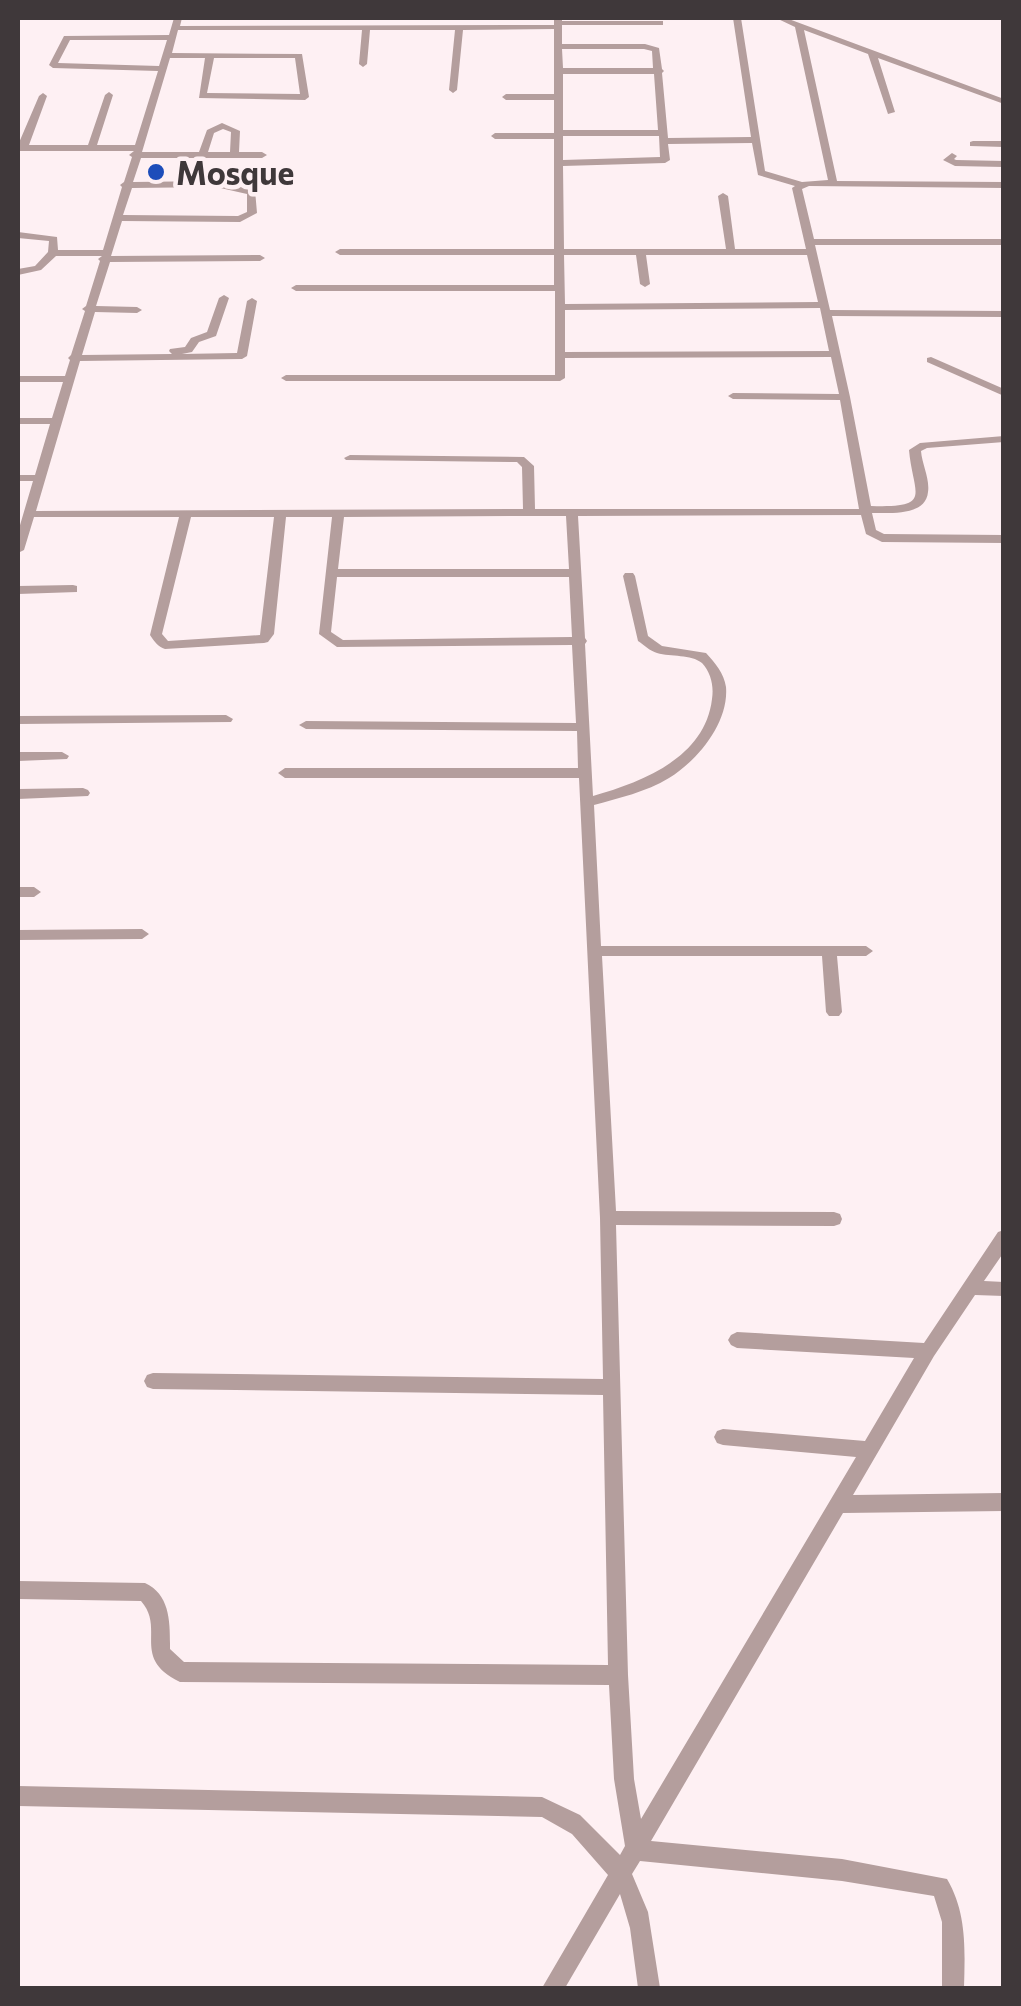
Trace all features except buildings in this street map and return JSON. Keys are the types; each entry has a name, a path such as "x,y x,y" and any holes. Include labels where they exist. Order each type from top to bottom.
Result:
{"street":[{"path":"737,18 761,173 799,184 1004,185"},
{"path":"780,18 1004,102"},
{"path":"109,36 116,22"},
{"path":"286,378 549,382 563,374 557,252 558,22"},
{"path":"162,68 53,65 68,38 176,28 660,23"},
{"path":"799,25 833,183"},
{"path":"454,90 459,27"},
{"path":"18,550 87,309 176,28"},
{"path":"363,64 366,28"},
{"path":"558,46 648,46 656,50 665,160 559,163"},
{"path":"872,53 891,112"},
{"path":"166,56 210,56 298,56 305,97 202,96 210,56"},
{"path":"558,70 660,70"},
{"path":"90,148 109,94"},
{"path":"43,96 20,148 262,154"},
{"path":"506,97 558,97"},
{"path":"203,155 210,132 222,126 236,131 234,155"},
{"path":"496,136 756,140"},
{"path":"973,144 1004,144"},
{"path":"952,156 948,159 952,162 1004,164"},
{"path":"799,184 870,532 877,537 1004,539"},
{"path":"116,218 240,219 249,216 254,202 252,192 230,185 125,185"},
{"path":"723,196 730,252"},
{"path":"18,235 54,239 52,253 38,268 18,272"},
{"path":"340,252 730,252 1004,242"},
{"path":"641,252 645,284"},
{"path":"52,253 260,258"},
{"path":"296,288 559,288"},
{"path":"74,355 188,350 197,339 212,334 224,298"},
{"path":"74,355 242,356 252,301"},
{"path":"562,307 1004,314"},
{"path":"87,309 137,310"},
{"path":"564,355 836,354"},
{"path":"931,360 1004,393"},
{"path":"18,379 68,379"},
{"path":"733,396 845,398"},
{"path":"18,421 56,421"},
{"path":"29,514 898,510 922,499 924,493 914,457 916,450 924,445 1004,439"},
{"path":"350,458 520,459 528,466 529,514"},
{"path":"18,478 39,478"},
{"path":"186,514 156,635 166,645 264,639 268,634 280,514"},
{"path":"338,514 325,634 342,644 581,642"},
{"path":"572,514 608,1218 608,1386 618,1675 624,1778 636,1850"},
{"path":"332,574 575,573"},
{"path":"586,803 666,774 711,726 720,700 717,674 702,656 658,649 642,638 629,576"},
{"path":"18,590 73,588"},
{"path":"18,720 226,719"},
{"path":"306,726 582,727"},
{"path":"18,756 62,756"},
{"path":"285,773 584,773"},
{"path":"18,794 83,792"},
{"path":"18,892 34,892"},
{"path":"18,935 142,934"},
{"path":"593,951 866,951"},
{"path":"829,951 834,1012"},
{"path":"608,1218 834,1219"},
{"path":"552,1988 928,1351 1004,1237"},
{"path":"973,1288 1004,1288"},
{"path":"737,1340 928,1351"},
{"path":"153,1381 608,1386"},
{"path":"723,1437 870,1450"},
{"path":"841,1504 1004,1502"},
{"path":"18,1590 145,1592 154,1598 160,1612 160,1653 180,1672 618,1675"},
{"path":"18,1796 542,1807 572,1819 623,1872 638,1911 648,1988"},
{"path":"636,1850 842,1870 940,1886 948,1897 952,1918 953,1988"}],"place":[{"name":"Mosque","path":"156,172"}]}
